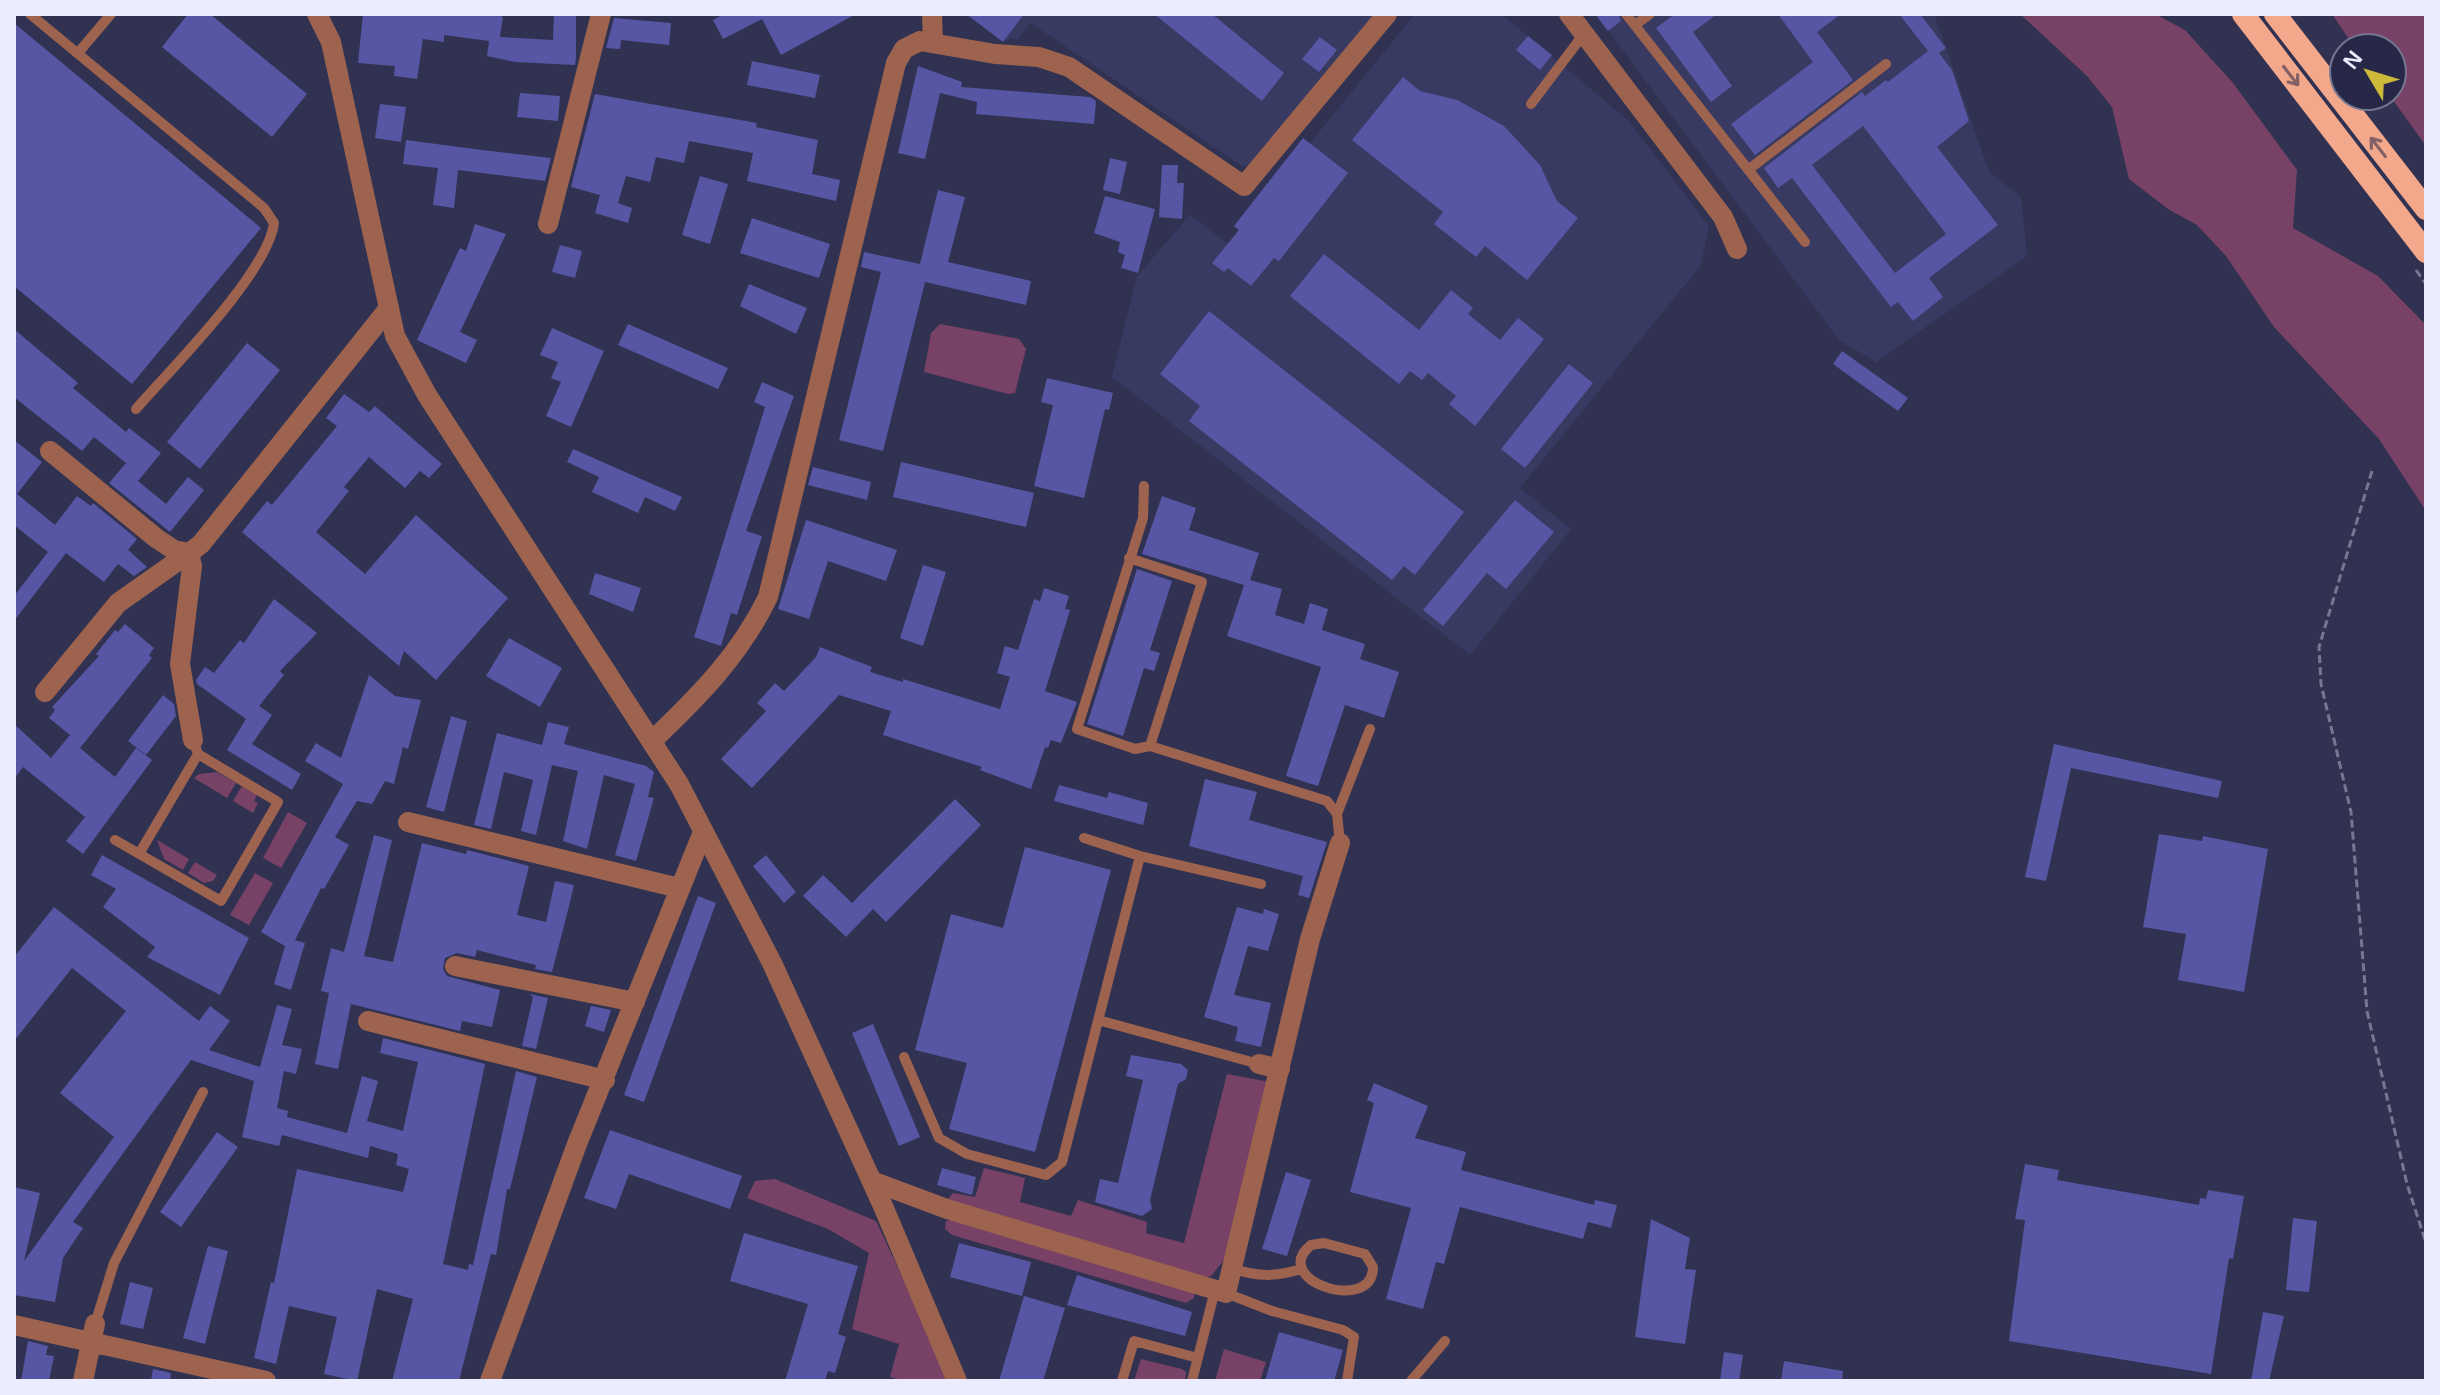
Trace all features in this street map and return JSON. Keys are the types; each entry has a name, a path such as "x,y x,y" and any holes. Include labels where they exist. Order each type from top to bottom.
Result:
{"highway":[{"path":"2243,14 2426,252"},
{"path":"2275,14 2426,209"}],"street":[{"path":"317,14 331,42 395,336 427,395 653,740 703,832 772,963 872,1181 957,1381"},
{"path":"548,224 601,14"},
{"path":"932,14 933,43"},
{"path":"653,740 715,680 753,628 768,597 896,63 904,49 920,41 1039,57 1069,67 1244,186 1387,14"},
{"path":"1569,14 1723,217 1737,249"},
{"path":"45,692 118,603 201,544 389,308"},
{"path":"50,451 156,538 174,550 189,553"},
{"path":"189,553 192,566 180,664 196,747"},
{"path":"408,822 679,888"},
{"path":"490,1381 577,1144 703,832"},
{"path":"872,1181 947,1209 1220,1291 1231,1268 1310,939 1340,843"},
{"path":"455,966 635,1002"},
{"path":"368,1021 605,1080"},
{"path":"1259,1064 1280,1069"},
{"path":"14,1325 93,1333 266,1381"},
{"path":"83,1381 93,1333"}],"lane":[{"path":"30,14 264,208 274,223 272,240 256,269 136,409"},
{"path":"78,53 111,14"},
{"path":"1626,14 1805,242"},
{"path":"1635,25 1650,14"},
{"path":"1531,104 1583,35"},
{"path":"1748,170 1886,64"},
{"path":"1144,486 1143,518 1077,729 1135,749 1150,746 1327,801 1337,814"},
{"path":"1129,558 1202,582 1150,746"},
{"path":"1340,843 1337,814 1370,729"},
{"path":"115,840 139,854 221,901 278,802 196,747 139,854"},
{"path":"1084,838 1140,856 1261,884"},
{"path":"904,1057 939,1138 967,1154 1046,1175 1062,1162 1140,856"},
{"path":"1098,1020 1259,1064"},
{"path":"93,1333 114,1263 203,1092"},
{"path":"1317,1243 1365,1254 1373,1267 1370,1282 1357,1291 1309,1280 1301,1269 1301,1256 1317,1243"},
{"path":"1231,1268 1252,1275 1276,1276 1301,1269"},
{"path":"1192,1381 1220,1291 1272,1311 1343,1330 1354,1337 1347,1381"},
{"path":"1122,1381 1134,1341 1198,1358"},
{"path":"1411,1381 1445,1341"}],"path":[{"path":"2372,471 2319,647 2321,684 2351,812 2367,1011 2407,1184 2426,1243"}],"shaded area":[{"path":"971,14 1375,14 1253,163 1243,167 1031,23 1017,40 1010,37 1007,42"},
{"path":"1415,14 1501,14 1628,120 1709,226 1701,265 1520,488 1571,529 1470,655 1112,377 1137,276 1190,215 1228,244"},
{"path":"1596,14 1934,14 1989,172 2021,197 2027,256 1876,362 1839,340"},
{"path":"2020,14 2155,14 2185,30 2233,83 2297,170 2293,228 2378,276 2426,325 2426,511 2379,439 2274,327 2226,256 2197,225 2168,209 2129,179 2112,107 2087,76"},
{"path":"2332,14 2426,14 2426,146 2402,112 2408,112 2408,32 2344,32"},
{"path":"940,324 1019,339 1026,349 1015,393 1008,394 924,372 931,333"},
{"path":"217,772 236,783 227,798 194,778 199,774"},
{"path":"242,786 257,795 254,801 258,803 253,813 233,801"},
{"path":"288,812 307,823 281,868 263,858"},
{"path":"157,840 189,859 183,870 164,859"},
{"path":"195,862 217,875 213,881 204,883 188,873"},
{"path":"255,873 273,883 249,925 230,915"},
{"path":"1227,1074 1270,1082 1224,1260 1211,1276 1200,1278 947,1200 953,1193 975,1197 984,1168 1025,1178 1020,1202 1071,1216 1078,1200 1147,1222 1146,1233 1184,1243"},
{"path":"775,1179 876,1221 951,1381 903,1381 890,1377 899,1344 852,1329 869,1253 828,1229 747,1198 755,1181"},
{"path":"957,1219 1195,1293 1194,1298 1186,1303 952,1235 945,1229 946,1221"},
{"path":"1224,1349 1266,1362 1260,1381 1215,1381"},
{"path":"1141,1359 1182,1369 1186,1372 1185,1381 1134,1381"}],"building":[{"path":"188,14 210,14 307,94 272,137 162,47"},
{"path":"363,14 495,14 503,17 500,37 553,40 554,14 576,14 575,65 515,62 487,56 489,41 444,35 444,42 423,39 417,79 394,76 395,66 358,63"},
{"path":"724,14 856,14 781,55 762,19 723,39 713,20"},
{"path":"966,14 1024,14 1003,42"},
{"path":"1154,14 1212,14 1284,73 1262,101"},
{"path":"1595,14 1618,14 1621,21 1608,31"},
{"path":"1675,14 1717,14 1693,32 1732,86 1711,102 1656,28"},
{"path":"1778,14 1841,14 1817,32 1853,80 1755,155 1731,124 1813,62"},
{"path":"1899,14 1920,14 1946,48 1939,53 1952,70 1969,121 1937,147 1998,225 1929,278 1943,297 1913,321 1898,302 1891,307 1792,178 1778,188 1764,168 1862,92 1865,96 1886,80 1888,82 1928,51","holes":["1863,126 1946,234 1895,273 1812,165"]},
{"path":"614,18 671,23 669,45 621,40 620,49 606,48"},
{"path":"14,23 261,228 132,384 14,286"},
{"path":"1528,36 1552,55 1540,70 1516,50"},
{"path":"1320,37 1337,50 1319,72 1302,59"},
{"path":"752,61 820,75 815,98 747,85"},
{"path":"918,66 962,82 961,87 1090,97 1096,101 1094,124 976,114 977,102 940,93 925,159 898,153"},
{"path":"1403,77 1420,91 1457,100 1504,126 1540,165 1557,201 1578,218 1527,280 1485,246 1476,257 1434,224 1443,212 1352,140"},
{"path":"520,93 560,96 558,121 517,117"},
{"path":"595,94 757,123 756,127 818,140 812,174 840,180 836,201 747,181 753,153 689,141 684,163 656,157 650,182 626,176 618,203 632,208 628,223 595,213 600,195 571,187"},
{"path":"380,104 406,107 401,142 375,138"},
{"path":"1303,138 1348,173 1279,261 1274,258 1251,286 1228,268 1224,272 1212,263 1239,230 1234,226"},
{"path":"406,140 551,158 545,181 458,170 454,208 433,205 438,168 403,164"},
{"path":"1110,158 1127,162 1120,194 1103,190"},
{"path":"1162,165 1178,165 1177,183 1184,183 1182,219 1159,217"},
{"path":"700,176 728,184 710,244 682,235"},
{"path":"938,190 965,197 948,262 1031,281 1026,305 925,282 883,451 839,440 881,272 861,267 864,252 920,264"},
{"path":"1105,196 1155,209 1138,273 1121,268 1125,255 1118,252 1120,242 1094,233"},
{"path":"752,218 830,244 819,278 740,253"},
{"path":"475,224 506,234 460,332 477,340 466,363 417,340 460,248 466,251"},
{"path":"560,245 582,251 575,278 552,272"},
{"path":"1324,254 1419,330 1451,290 1473,308 1468,314 1500,340 1518,318 1544,339 1475,426 1449,404 1456,396 1428,373 1422,380 1410,371 1399,384 1290,296"},
{"path":"749,284 807,308 796,334 740,306"},
{"path":"1209,311 1464,512 1415,575 1404,566 1392,580 1189,421 1200,406 1160,374"},
{"path":"628,324 728,368 718,389 618,345"},
{"path":"552,328 604,351 571,427 546,416 561,382 551,378 558,362 540,355"},
{"path":"14,329 78,383 73,388 126,432 129,428 161,453 138,481 166,504 188,477 204,490 170,532 109,483 126,463 94,437 82,451 14,397"},
{"path":"247,343 280,370 200,469 167,442"},
{"path":"1842,351 1908,398 1898,411 1833,364"},
{"path":"1569,364 1593,383 1525,468 1501,449"},
{"path":"1047,378 1113,393 1109,410 1105,409 1084,498 1034,486 1053,405 1041,402"},
{"path":"762,382 794,396 746,531 762,536 737,615 731,613 721,646 694,637 765,407 754,402"},
{"path":"344,394 369,412 375,406 442,464 429,478 420,471 405,488 369,457 344,487 349,491 316,532 365,574 416,515 508,598 436,680 404,651 399,666 242,532 267,501 272,505 337,426 326,418"},
{"path":"14,440 42,462 17,494 55,525 77,496 91,506 93,503 137,539 128,550 147,567 134,576 118,564 104,582 66,553 14,621 14,596 48,552 14,525"},
{"path":"573,449 682,497 675,511 645,497 638,513 592,492 599,477 567,462"},
{"path":"901,462 1034,493 1026,527 893,497"},
{"path":"813,467 871,482 867,500 808,485"},
{"path":"1162,496 1196,508 1189,530 1259,553 1250,580 1282,589 1275,615 1304,624 1310,603 1328,609 1322,630 1365,644 1360,659 1399,672 1384,718 1345,705 1318,786 1286,776 1321,667 1227,636 1244,585 1142,554"},
{"path":"1515,500 1554,532 1506,589 1487,573 1443,626 1423,610"},
{"path":"806,520 897,550 886,581 828,561 809,619 778,609"},
{"path":"923,565 946,572 923,646 900,638"},
{"path":"1137,569 1172,581 1150,650 1160,653 1154,671 1144,668 1123,736 1087,724"},
{"path":"595,573 641,588 633,612 589,594"},
{"path":"1044,588 1069,596 1065,609 1070,610 1045,691 1077,702 1061,743 1051,740 1048,748 1045,747 1031,789 980,770 982,767 883,735 891,711 839,695 752,788 721,759 766,711 757,703 775,683 784,691 816,657 820,647 872,667 870,672 1000,709 1010,677 997,673 1005,646 1018,650 1034,599 1040,601"},
{"path":"274,599 317,633 280,671 284,675 259,706 272,715 252,744 301,774 292,790 227,750 246,719 197,684 196,680 205,667 214,673 240,640 244,643"},
{"path":"125,624 154,648 149,655 152,658 80,748 115,777 136,748 152,760 83,854 66,841 85,817 23,767 14,779 14,724 51,758 70,735 49,718 55,710 52,707 99,656 96,654 115,630 118,632"},
{"path":"509,638 562,668 540,707 486,676"},
{"path":"369,675 395,696 421,700 408,749 403,747 394,784 385,781 372,804 357,801 335,837 349,845 324,889 321,888 295,940 305,943 291,990 274,984 285,946 261,932 343,784 305,761 316,743 341,758"},
{"path":"163,695 174,704 176,716 146,755 128,741"},
{"path":"451,716 467,721 444,812 426,807"},
{"path":"548,722 569,727 564,744 646,766 654,772 648,797 654,798 636,861 615,855 635,784 604,775 587,849 563,841 578,771 552,765 536,835 521,831 533,780 504,772 491,829 474,825 497,733 542,745"},
{"path":"2054,744 2222,781 2218,798 2071,768 2046,881 2025,877"},
{"path":"1205,779 1257,792 1249,820 1327,842 1309,898 1298,895 1303,876 1189,846"},
{"path":"1059,785 1107,798 1109,792 1148,803 1143,825 1054,801"},
{"path":"955,799 981,825 886,922 873,909 846,937 803,896 823,875 852,903"},
{"path":"2159,834 2202,841 2203,836 2268,849 2244,992 2178,980 2186,934 2143,927"},
{"path":"374,835 392,840 364,956 393,962 422,843 466,854 467,850 529,866 517,915 546,922 555,881 574,885 552,972 477,950 475,957 457,953 445,958 443,969 447,976 500,990 492,1027 462,1021 460,1031 351,1004 338,1069 315,1064 329,993 321,991 331,948 344,952"},
{"path":"1025,847 1111,870 1035,1152 949,1129 967,1063 915,1050 951,914 1003,928"},
{"path":"102,855 249,938 220,995 147,957 155,947 103,907 116,889 91,875"},
{"path":"766,855 796,892 784,903 753,866"},
{"path":"698,896 716,903 644,1102 624,1095"},
{"path":"54,907 199,1021 210,1006 230,1021 209,1050 260,1067 277,1005 292,1009 282,1045 302,1049 296,1074 284,1071 277,1108 288,1111 287,1117 347,1133 362,1076 378,1081 367,1121 403,1131 418,1062 380,1053 383,1038 485,1064 443,1264 468,1270 469,1264 473,1265 516,1071 537,1077 510,1189 507,1189 496,1255 491,1254 459,1381 392,1381 413,1299 377,1289 357,1381 324,1374 337,1317 289,1306 276,1364 254,1358 271,1282 274,1283 297,1169 403,1192 409,1169 396,1165 398,1154 370,1146 368,1158 282,1135 279,1146 242,1137 254,1081 191,1060 73,1222 83,1228 63,1258 55,1302 14,1295 14,1187 40,1193 24,1261 114,1137 60,1093 126,1011 72,968 14,1041 14,957"},
{"path":"1237,907 1263,914 1264,909 1279,914 1268,951 1248,946 1234,995 1271,1003 1261,1047 1235,1041 1238,1027 1204,1017"},
{"path":"529,994 548,998 536,1049 522,1046 533,997"},
{"path":"591,1006 611,1010 604,1032 585,1026"},
{"path":"873,1024 920,1137 899,1146 852,1033"},
{"path":"1131,1055 1181,1064 1188,1070 1186,1079 1178,1084 1150,1200 1152,1209 1142,1216 1095,1202 1100,1179 1118,1183 1143,1080 1126,1076"},
{"path":"1374,1083 1428,1106 1415,1138 1466,1152 1461,1170 1594,1205 1595,1200 1617,1205 1611,1228 1588,1222 1583,1239 1460,1207 1444,1264 1436,1262 1423,1309 1386,1299 1411,1208 1350,1192 1374,1103 1367,1100"},
{"path":"610,1130 742,1176 730,1209 629,1174 616,1209 584,1198"},
{"path":"217,1132 238,1147 181,1227 160,1212"},
{"path":"2025,1164 2059,1170 2057,1180 2199,1205 2200,1198 2206,1199 2208,1190 2244,1196 2233,1259 2229,1258 2211,1374 2009,1341 2025,1220 2015,1219"},
{"path":"942,1168 976,1177 972,1195 937,1185"},
{"path":"1286,1172 1311,1180 1287,1256 1262,1249"},
{"path":"2293,1218 2317,1221 2309,1292 2286,1290"},
{"path":"1651,1219 1690,1238 1685,1269 1696,1270 1685,1344 1635,1337"},
{"path":"744,1233 858,1266 838,1334 846,1337 835,1373 828,1371 825,1381 785,1381 808,1304 730,1281"},
{"path":"959,1243 1031,1262 1022,1296 950,1277"},
{"path":"208,1246 228,1251 205,1344 183,1338"},
{"path":"1077,1275 1192,1312 1185,1336 1067,1305"},
{"path":"130,1282 153,1288 143,1329 120,1324"},
{"path":"1024,1296 1065,1308 1043,1381 999,1381"},
{"path":"2263,1312 2284,1316 2269,1381 2251,1381"},
{"path":"1279,1332 1343,1350 1334,1381 1265,1381"},
{"path":"28,1341 48,1346 46,1355 54,1356 49,1381 21,1381"},
{"path":"1724,1352 1743,1355 1739,1381 1720,1381"},
{"path":"1784,1361 1843,1371 1842,1381 1781,1381"},
{"path":"153,1369 171,1373 170,1381 151,1381"}]}
